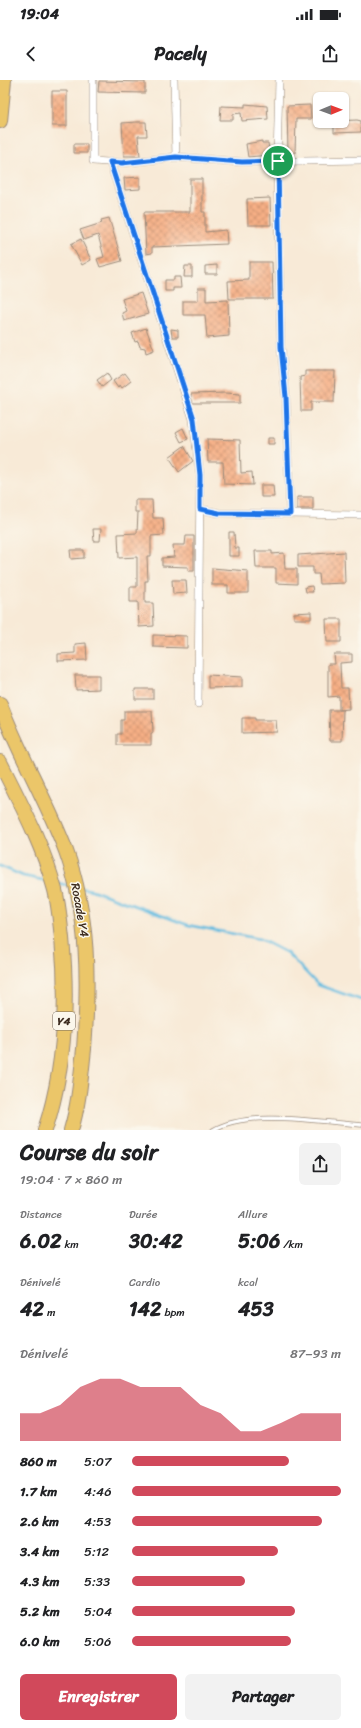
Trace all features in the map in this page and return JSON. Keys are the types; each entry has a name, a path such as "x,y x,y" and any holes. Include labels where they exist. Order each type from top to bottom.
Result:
{"highway":[{"path":"0,121 4,80"},
{"name":"Rocade Y4","path":"0,704 11,734 65,850 73,871 83,920 88,999 82,1067 75,1119 71,1130"},
{"name":"Rocade Y4","path":"0,762 38,839 55,891 59,910 65,998 61,1062 50,1114 45,1130"}],"street":[{"path":"93,80 93,161 122,163 176,157 242,162 361,160"},
{"path":"174,80 176,157"},
{"path":"279,80 278,161 281,347 286,397 290,514"},
{"path":"110,162 194,419 200,475 198,704"},
{"path":"200,509 219,513 361,515"}],"lane":[{"path":"214,1130 225,1123 273,1118 361,1125"}],"building":[{"path":"99,81 145,82 145,93 98,92"},
{"path":"52,91 67,91 67,126 52,126"},
{"path":"245,104 267,106 268,119 242,121 241,113 233,114 233,120 220,120 221,106 245,107"},
{"path":"310,105 311,119 296,119 295,153 288,153 287,106"},
{"path":"349,120 361,121 361,132 334,133 334,128 349,128"},
{"path":"146,122 147,136 138,136 140,156 124,156 122,123"},
{"path":"262,141 262,143 268,143 270,155 248,157 246,144"},
{"path":"74,144 87,144 87,153 74,153"},
{"path":"140,177 140,189 125,190 124,178"},
{"path":"190,179 202,179 202,212 205,212 205,232 226,230 227,244 152,247 152,253 146,254 144,212 190,212"},
{"path":"270,198 271,225 248,225 247,199"},
{"path":"109,218 122,261 100,267 97,259 104,257 98,235 84,240 80,230 102,223 101,220"},
{"path":"81,239 91,260 82,265 71,244"},
{"path":"249,262 272,262 273,299 229,299 228,281 249,280"},
{"path":"217,265 217,274 205,274 205,266"},
{"path":"185,266 192,266 192,277 184,277"},
{"path":"174,277 180,277 181,288 173,288 173,291 165,291 165,280 174,280"},
{"path":"198,288 206,288 206,301 228,300 229,336 207,338 205,315 183,315 183,301 198,301"},
{"path":"141,293 148,314 124,321 122,313 126,311 122,299"},
{"path":"146,328 154,350 146,353 145,348 140,347 138,341 135,342 132,333"},
{"path":"171,329 178,330 178,337 172,337"},
{"path":"305,371 335,371 334,402 311,402 311,411 301,411 300,377 305,376"},
{"path":"107,373 111,380 102,387 97,380"},
{"path":"125,373 131,381 122,388 120,385 118,388 113,381"},
{"path":"191,394 240,394 240,403 193,403 191,397"},
{"path":"183,428 188,439 181,442 176,432"},
{"path":"268,438 274,438 274,444 268,444"},
{"path":"207,439 240,440 241,473 252,472 253,485 224,484 223,462 208,462"},
{"path":"184,446 193,461 179,472 169,457"},
{"path":"261,485 273,485 274,497 261,497"},
{"path":"297,497 313,497 313,509 297,509"},
{"path":"135,500 152,500 153,518 163,518 164,535 151,536 151,556 147,556 148,581 145,581 145,603 153,603 154,626 139,627 138,602 130,602 130,587 137,587 137,557 119,558 118,534 137,533 138,512 135,512"},
{"path":"93,529 101,529 100,541 94,541"},
{"path":"229,532 234,532 235,548 239,548 239,556 229,556"},
{"path":"186,536 194,536 194,571 188,571 188,567 162,566 162,558 174,557 173,545 185,545"},
{"path":"70,550 84,550 84,558 71,559"},
{"path":"255,551 272,551 272,554 284,553 285,569 297,569 297,584 276,583 276,568 256,568"},
{"path":"344,552 345,583 320,584 319,574 313,574 313,567 298,567 298,555"},
{"path":"212,568 248,571 248,593 228,593 228,585 212,585"},
{"path":"172,580 186,580 187,593 173,594"},
{"path":"312,586 313,592 306,592 305,587"},
{"path":"311,612 311,619 294,619 294,613"},
{"path":"326,619 341,619 341,642 327,642"},
{"path":"153,635 187,636 187,648 153,647"},
{"path":"86,643 87,660 58,661 58,654 75,653 75,644"},
{"path":"334,654 352,654 352,662 340,663 341,688 348,688 349,709 339,710 339,696 328,697 328,664 335,664"},
{"path":"75,675 99,675 99,689 76,690"},
{"path":"208,675 242,677 242,687 208,688"},
{"path":"135,689 153,689 153,699 135,699"},
{"path":"329,710 343,710 342,741 330,741"},
{"path":"124,711 152,711 153,733 151,733 151,745 117,745 117,734 121,734 121,720 124,720"},
{"path":"242,718 255,718 255,720 276,720 277,732 242,733"}],"waterway":[{"path":"0,866 23,876 47,881"},
{"path":"58,883 71,886"},
{"path":"81,888 92,890 188,925 260,939 287,953 318,985 361,1000"}],"route":[{"path":"176,157 242,162 278,161 281,347 286,397 290,514 219,513 200,509 200,475 194,419 172,349 140,259 110,162 122,163 176,157"}]}
